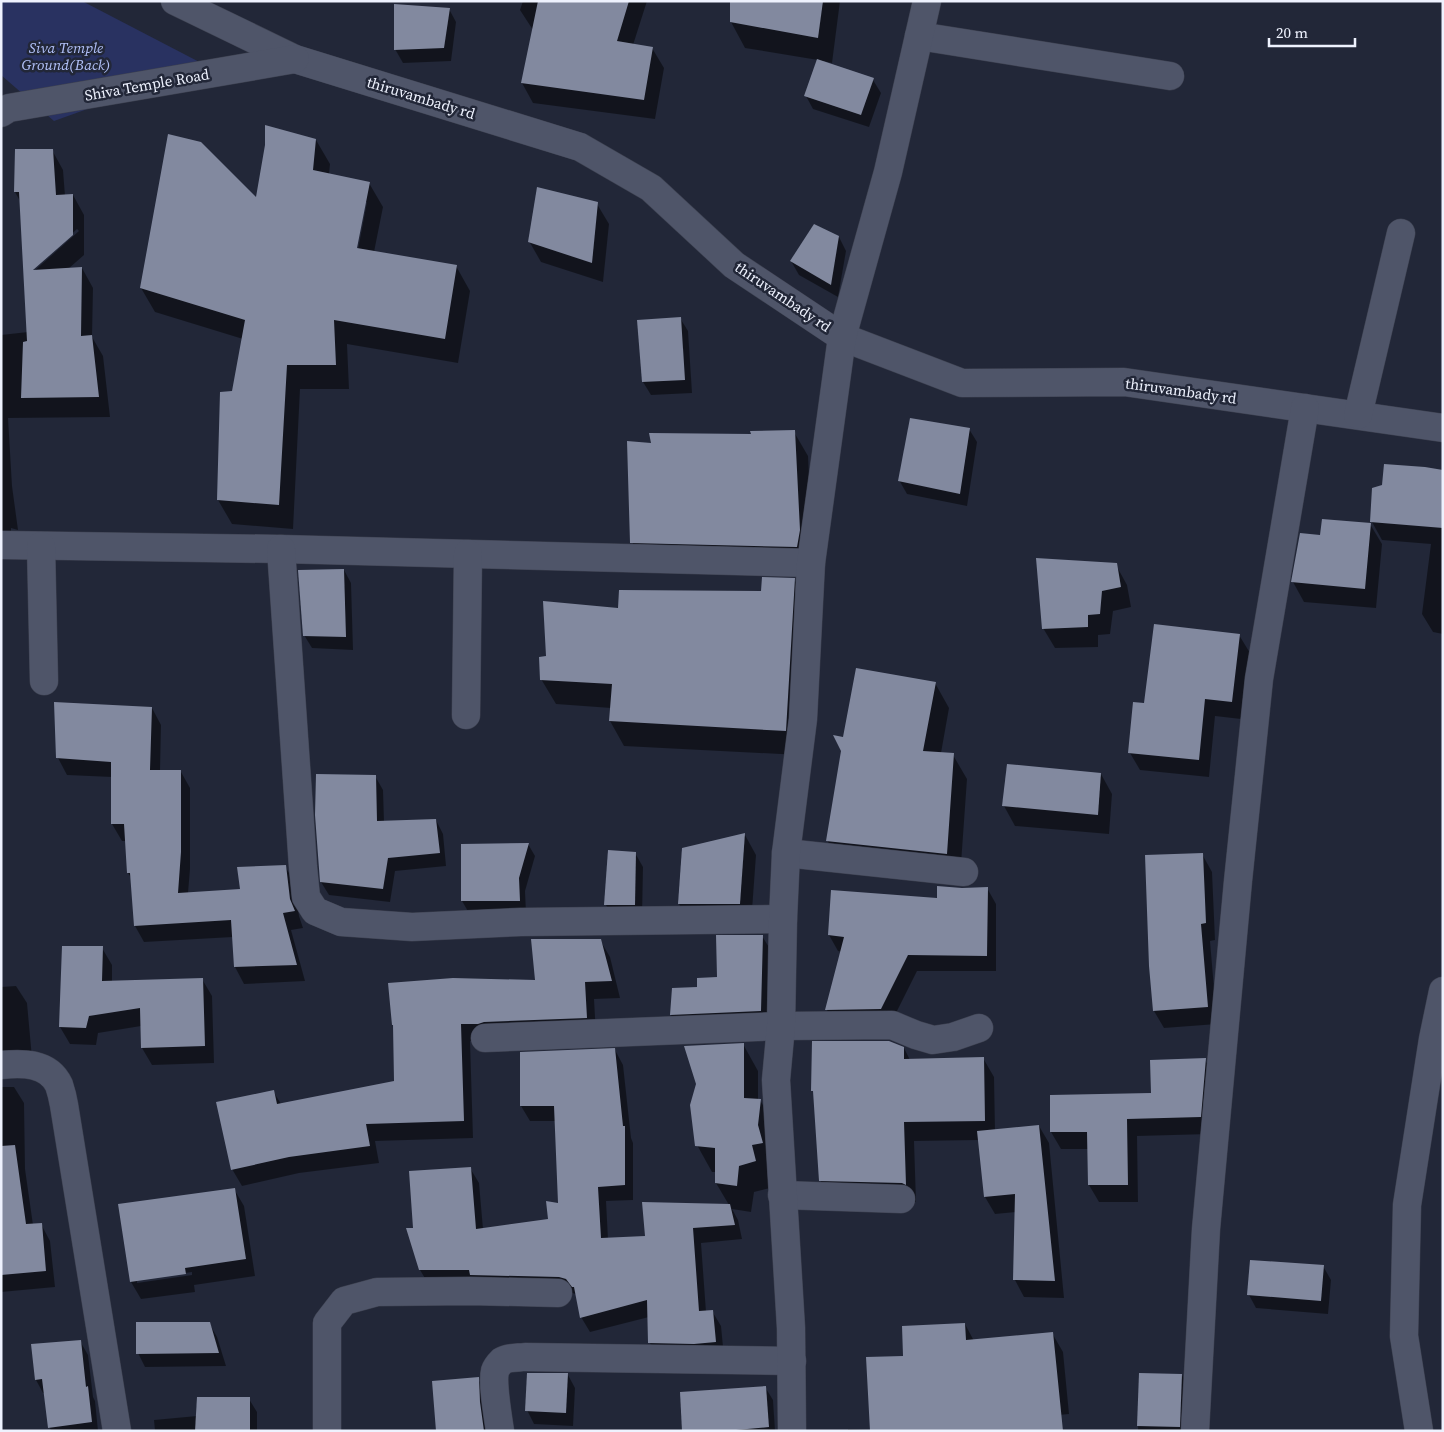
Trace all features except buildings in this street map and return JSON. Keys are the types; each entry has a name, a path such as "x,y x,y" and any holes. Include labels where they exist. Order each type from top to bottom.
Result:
{"street":[{"name":"thiruvambady rd","path":"175,1 295,59 580,147 651,188 734,265 842,337 962,383 1124,382 1443,428"},
{"path":"792,1431 792,1362 776,1080 781,1026 786,853 803,720 812,563 842,337 888,172 927,1"},
{"path":"919,36 1170,76"},
{"name":"Shiva Temple Road","path":"1,113 9,108 295,59"},
{"path":"1358,416 1401,233"},
{"path":"1195,1431 1206,1229 1238,881 1259,679 1305,408"},
{"path":"1,545 281,549 812,563"},
{"path":"41,546 44,681"},
{"path":"281,549 303,867 306,897 314,910 341,922 412,927 521,922 783,919"},
{"path":"466,715 468,554"},
{"path":"786,853 964,872"},
{"path":"1419,1431 1404,1336 1407,1205 1432,1039 1443,990"},
{"path":"485,1038 781,1026 892,1025 916,1036 933,1040 953,1037 979,1028"},
{"path":"1,1065 21,1063 33,1065 43,1069 59,1085 64,1105 116,1431"},
{"path":"782,1195 902,1199"},
{"path":"327,1431 327,1323 344,1301 377,1292 470,1291 558,1293"},
{"path":"500,1431 495,1372 504,1360 511,1358 792,1362"}],"green space":[{"name":"Siva Temple Ground(Back)","path":"1,1 82,1 207,66 54,121 1,75"}]}
